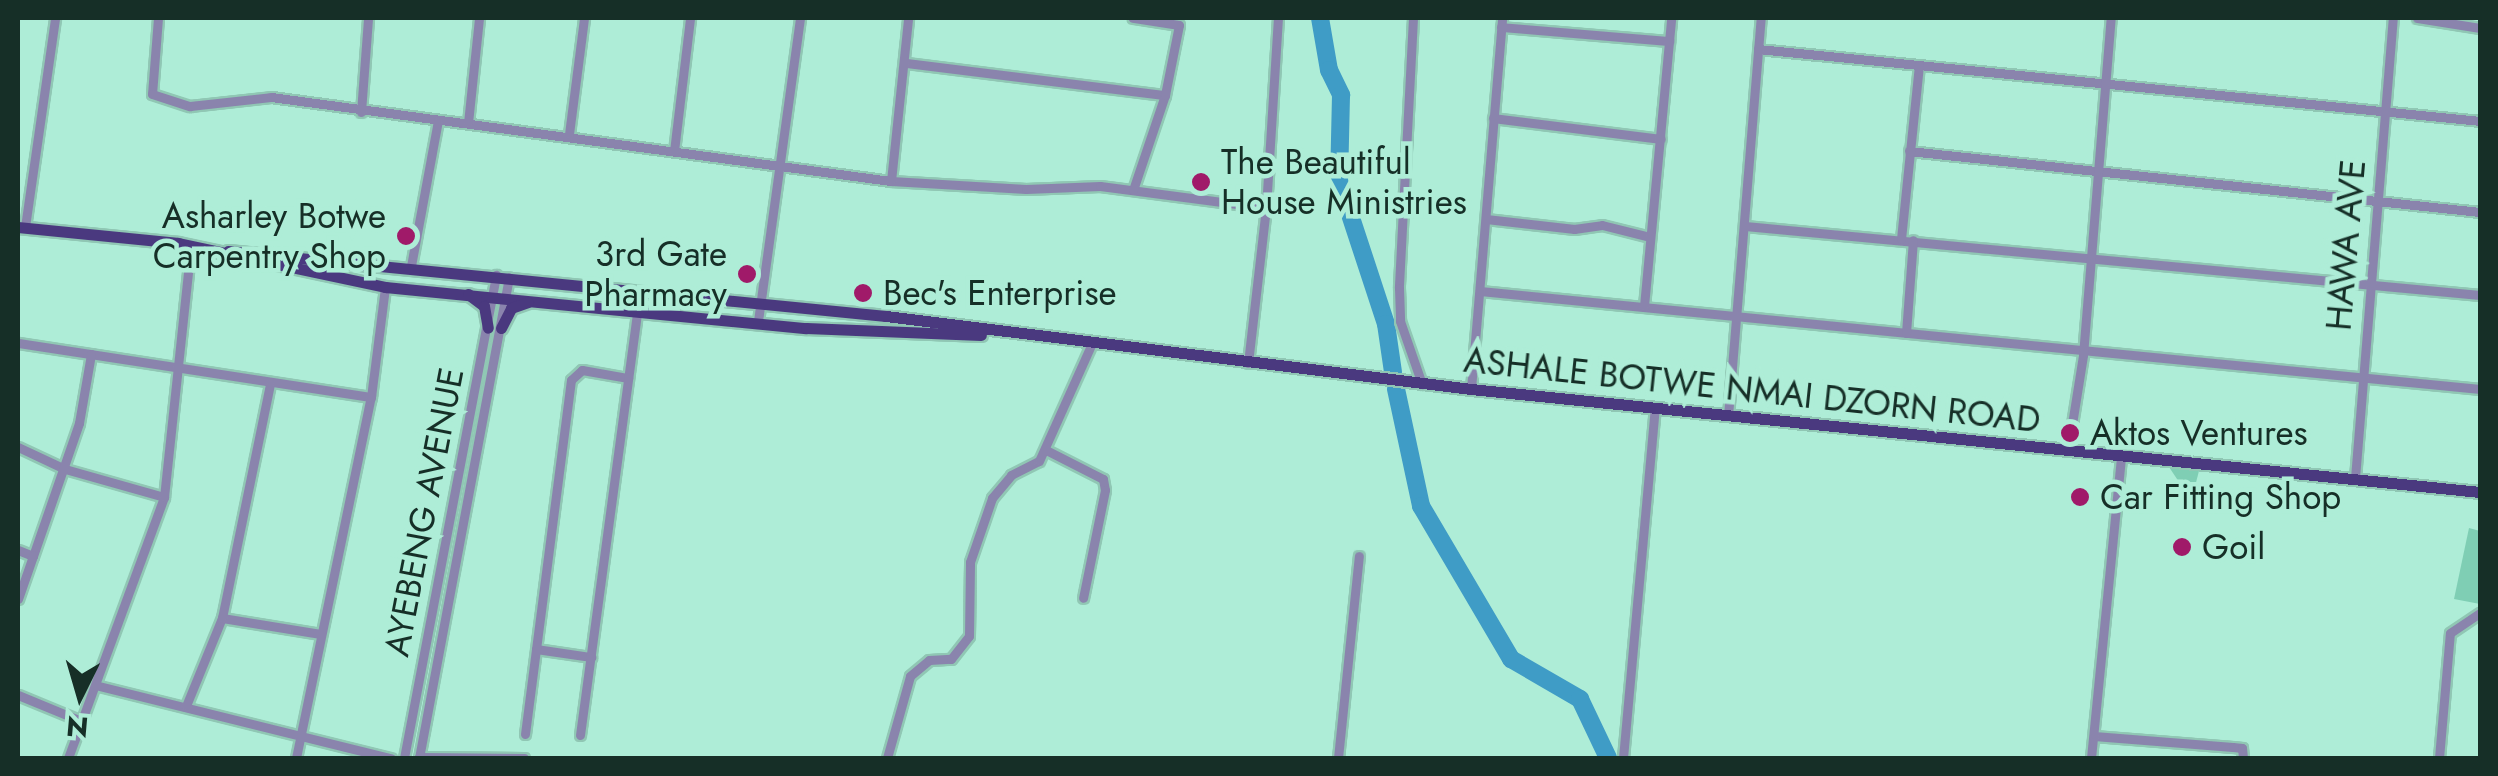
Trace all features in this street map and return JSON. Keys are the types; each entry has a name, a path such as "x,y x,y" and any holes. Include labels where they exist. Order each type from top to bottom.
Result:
{"main road":[{"name":"ASHALE BOTWE NMAI DZORN ROAD","path":"21,227 761,304 1422,384 2480,492"},
{"name":"ASHALE BOTWE NMAI DZORN ROAD","path":"228,251 316,277 385,286 891,334 1020,335"},
{"path":"468,294 484,306 495,328 512,308 536,300"}],"street":[{"path":"21,227 55,18"},
{"path":"158,18 150,86 158,98 203,106 271,96 361,112 569,134 890,181 1133,190 1266,208"},
{"path":"361,112 368,18"},
{"path":"468,122 479,18"},
{"path":"569,134 584,18"},
{"path":"674,151 690,18"},
{"path":"758,321 800,18"},
{"path":"890,181 907,63 908,18"},
{"path":"1133,190 1165,95 1179,23 1134,18"},
{"path":"1248,363 1266,208 1278,18"},
{"path":"1413,18 1398,288 1400,321 1422,384"},
{"path":"1644,306 1671,18"},
{"path":"1728,416 1761,18"},
{"path":"2068,450 2083,354 2111,18"},
{"name":"HAWA AVE","path":"2355,478 2393,18"},
{"path":"2416,18 2475,24"},
{"path":"1471,389 1502,22 1669,41"},
{"path":"1758,49 2480,121"},
{"path":"907,63 1165,95"},
{"path":"1906,333 1909,151 1919,65"},
{"path":"1494,118 1660,139"},
{"path":"411,266 438,122"},
{"path":"1909,151 2480,212"},
{"path":"1486,219 1574,228 1602,225 1650,237"},
{"path":"1745,226 2480,295"},
{"path":"68,758 99,686 164,496 191,246"},
{"name":"AYEBENG AVENUE","path":"419,758 502,276"},
{"path":"296,758 371,397 385,286"},
{"path":"1480,290 2083,354 2480,389"},
{"path":"580,734 638,308"},
{"name":"AYEBENG AVENUE","path":"404,758 495,328"},
{"path":"887,758 910,676 922,663 950,658 968,636 970,562 992,498 1010,475 1031,468 1046,450 1092,342"},
{"path":"18,343 270,386 371,397"},
{"path":"18,599 65,470 92,354"},
{"path":"525,734 571,380 582,370 628,378"},
{"path":"186,706 222,618 270,386"},
{"path":"1623,758 1655,409"},
{"path":"18,448 65,470 164,496"},
{"path":"1046,450 1102,480 1106,490 1083,598"},
{"path":"2091,758 2121,455"},
{"path":"18,550 33,556"},
{"path":"1338,758 1358,556"},
{"path":"2439,758 2450,633 2480,613"},
{"path":"222,618 321,634"},
{"path":"536,649 592,657"},
{"path":"99,686 391,758"},
{"path":"18,695 81,721"},
{"path":"2094,736 2242,748 2244,758"},
{"path":"419,758 524,758"}],"green space":[{"path":"2167,464 2200,467 2193,494 2187,494"},
{"path":"2469,528 2480,531 2480,604 2454,599"}],"waterway":[{"path":"1320,18 1329,70 1341,95 1339,181 1386,324 1393,372"},
{"path":"1396,389 1421,506 1511,659 1580,699 1608,758"}],"place":[{"name":"The Beautiful House Ministries","path":"1201,182"},
{"name":"Asharley Botwe Carpentry Shop","path":"406,236"},
{"name":"3rd Gate Pharmacy","path":"747,274"},
{"name":"Bec's Enterprise","path":"863,293"},
{"name":"Aktos Ventures","path":"2070,433"},
{"name":"Car Fitting Shop","path":"2080,497"},
{"name":"Goil","path":"2182,547"}]}
